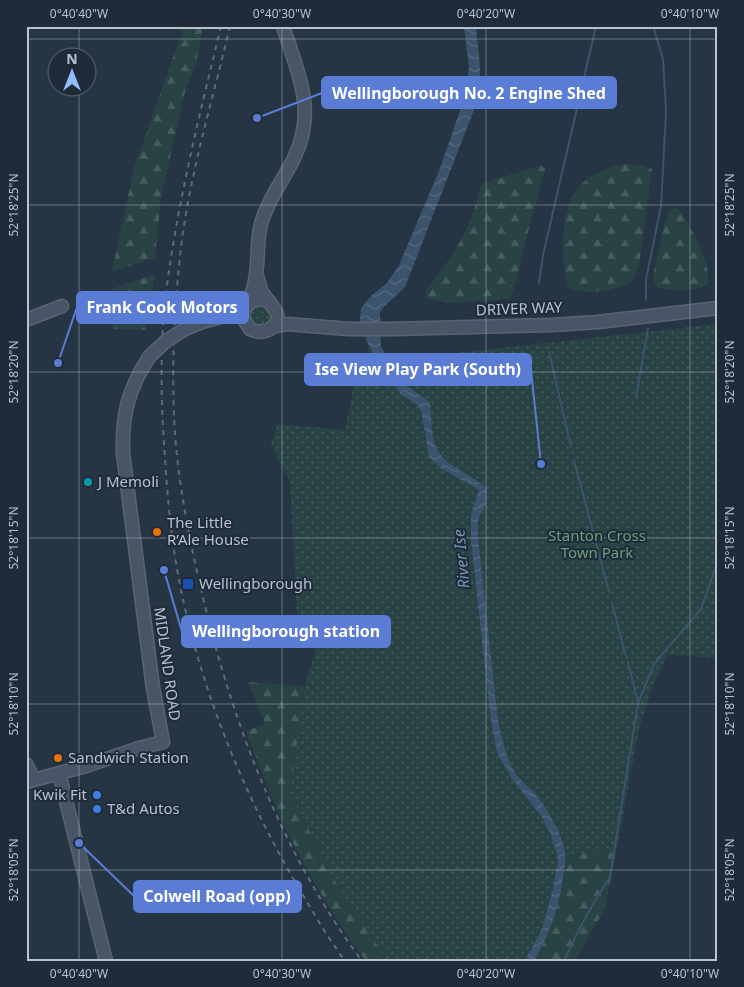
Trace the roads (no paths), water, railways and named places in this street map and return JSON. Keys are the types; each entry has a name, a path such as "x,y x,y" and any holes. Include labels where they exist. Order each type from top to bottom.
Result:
{"main road":[{"path":"248,327 243,318 256,274 257,247 261,222 296,155 302,138 305,120 303,88 283,26"},
{"path":"220,318 260,332 272,327 277,317 272,304 264,294 256,274"},
{"path":"246,306 252,301 261,298 272,304"},
{"name":"DRIVER WAY","path":"272,304 281,312 301,321 321,326"},
{"path":"26,320 62,306"},
{"name":"MIDLAND ROAD","path":"30,781 163,742 153,688 123,453 127,401 134,381 149,357 166,341 185,329 202,322 239,312 246,306"},
{"name":"DRIVER WAY","path":"272,327 287,324 349,329 552,325 598,322 718,308"},
{"path":"26,764 30,781"},
{"path":"59,773 106,961"}],"water":[{"path":"464,26 476,26 480,77 474,110 405,287 380,312 381,346 394,371 407,386 430,402 432,432 441,456 448,463 477,480 487,489 486,505 478,521 478,538 498,721 511,765 519,778 536,794 546,809 558,831 565,852 559,901 545,941 534,961 524,961 543,926 553,889 558,858 551,835 541,816 512,779 497,753 491,721 471,542 471,513 479,490 442,469 429,457 421,410 414,402 401,395 369,347 360,319 361,308 372,295 387,283 399,265 439,171 465,96 469,68"}],"waterway":[{"path":"539,284 543,255 596,26"},
{"path":"646,300 646,280 661,206 666,112 663,59 653,26"},
{"path":"636,397 648,329"},
{"path":"549,352 571,447"},
{"path":"574,460 609,592"},
{"path":"638,703 654,664 701,609 718,561"},
{"path":"612,603 626,657"},
{"path":"564,961 585,918 610,877 638,703 628,662"}],"railway":[{"path":"221,26 182,197 165,301 162,340 162,399 166,476 172,531 180,586 193,642 204,679 231,751 246,787 281,856 321,926 345,961"},
{"path":"230,26 196,164 181,247 173,364 175,434 179,473 189,531 213,638 244,736 283,830 333,919 362,961"}],"place":[{"name":"Wellingborough No. 2 Engine Shed","path":"257,118"},
{"name":"Frank Cook Motors","path":"58,363"},
{"name":"Ise View Play Park (South)","path":"541,464"},
{"name":"J Memoli","path":"88,482"},
{"name":"The Little R’Ale House","path":"157,532"},
{"name":"Wellingborough station","path":"164,570"},
{"name":"Wellingborough","path":"188,584"},
{"name":"Sandwich Station","path":"58,758"},
{"name":"Kwik Fit","path":"97,795"},
{"name":"T&d Autos","path":"97,809"},
{"name":"Colwell Road (opp)","path":"79,843"}],"park label":[{"name":"Stanton Cross Town Park","path":"597,544"}],"water label":[{"name":"River Ise","path":"461,559"}]}
